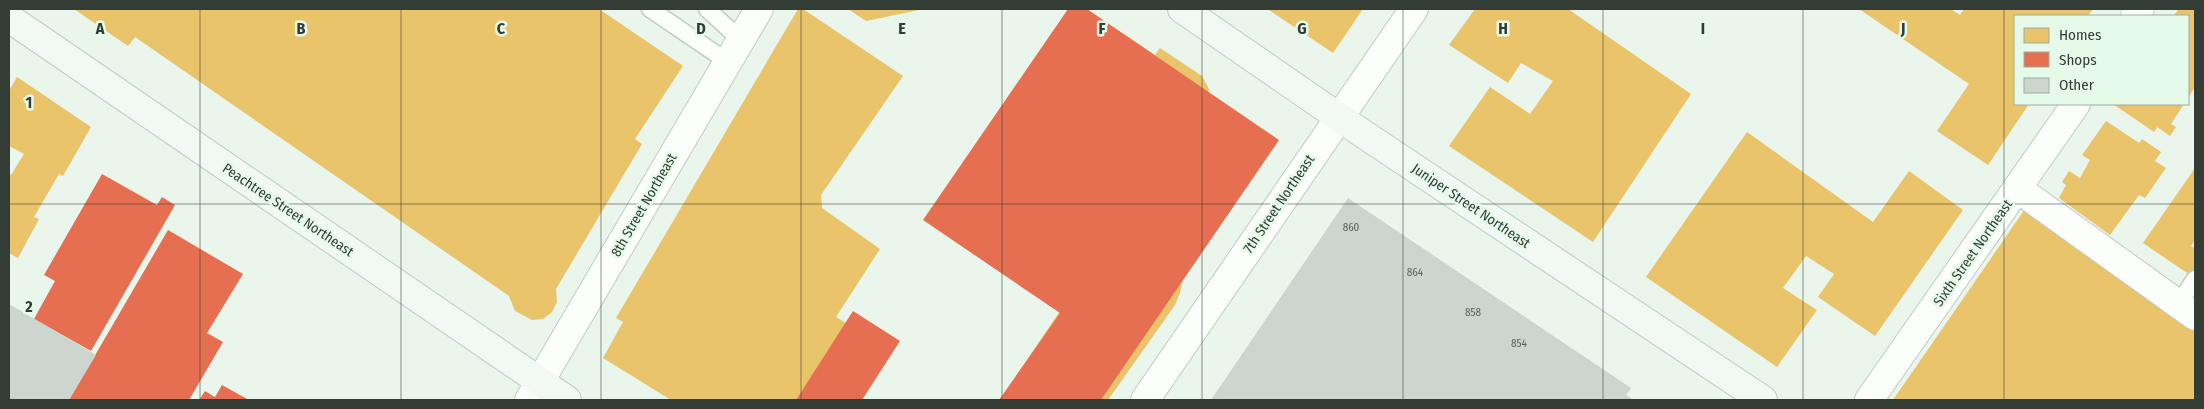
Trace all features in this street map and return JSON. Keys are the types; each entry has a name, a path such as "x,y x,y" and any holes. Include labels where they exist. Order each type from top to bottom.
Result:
{"main road":[{"name":"Juniper Street Northeast","path":"1182,9 1339,118 1763,400"},
{"name":"Peachtree Street Northeast","path":"12,17 535,391 568,400"}],"street":[{"name":"8th Street Northeast","path":"535,391 759,9"},
{"name":"7th Street Northeast","path":"1145,400 1414,9"},
{"name":"Sixth Street Northeast","path":"1869,400 2075,105"},
{"path":"2018,189 2187,311"}],"lane":[{"path":"650,9 734,51"},
{"path":"707,9 734,51"},
{"path":"2187,311 2195,280"}],"building: Homes":[{"path":"74,9 599,9 683,66 635,139 642,144 556,289 557,302 552,312 543,319 532,320 515,311 509,296 135,37 128,46"},
{"path":"798,9 803,9 903,76 821,195 822,208 880,249 836,317 846,323 796,400 671,400 603,358 623,322 616,318"},
{"path":"848,9 919,9 919,10 866,21"},
{"path":"1270,9 1363,9 1333,53"},
{"path":"1475,9 1568,9 1691,94 1593,242 1449,146 1490,87 1530,114 1553,81 1521,63 1508,83 1449,45"},
{"path":"1859,9 1951,9 1960,15 1964,9 2093,9 2089,15 2014,15 2014,105 2028,105 1988,165 1937,131 1969,84"},
{"path":"2179,9 2195,9 2195,87 2189,96 2189,15 2174,15"},
{"path":"1124,34 1155,55 1160,48 1202,76 1209,89 1205,106 1169,157 1164,174 1182,285 1180,293 1175,305 1108,400 1017,400 1013,390 1016,376 1062,308 1070,281 1049,166 1050,147 1055,135"},
{"path":"17,77 91,127 63,176 59,174 34,217 39,219 18,258 9,253 9,174 11,175 24,154 9,146 9,91"},
{"path":"2114,105 2183,105 2171,124 2176,127 2170,136 2157,127 2154,132"},
{"path":"2106,121 2139,143 2142,139 2161,152 2155,161 2166,168 2145,198 2139,195 2110,235 2059,198 2066,185 2062,182 2069,171 2080,178 2090,160 2082,155"},
{"path":"1747,132 1873,222 1909,171 1963,210 1875,336 1818,297 1834,274 1806,256 1783,288 1817,310 1777,367 1646,277"},
{"path":"2195,168 2195,240 2191,246 2195,248 2195,268 2190,275 2143,243"},
{"path":"2025,209 2195,328 2195,400 1893,400"}],"building: Shops":[{"path":"1068,9 1087,9 1279,140 1101,400 999,400 1060,313 923,220"},
{"path":"102,174 157,205 162,197 175,205 91,351 34,319 55,281 44,275"},
{"path":"168,230 243,274 207,333 223,342 189,400 69,400"},
{"path":"853,311 900,341 862,400 796,400"},
{"path":"222,385 249,400 199,400 205,391 215,397"}],"building: Other":[{"path":"1348,198 1631,388 1626,395 1634,400 1211,400"},
{"path":"9,304 96,355 69,400 9,400"}]}
